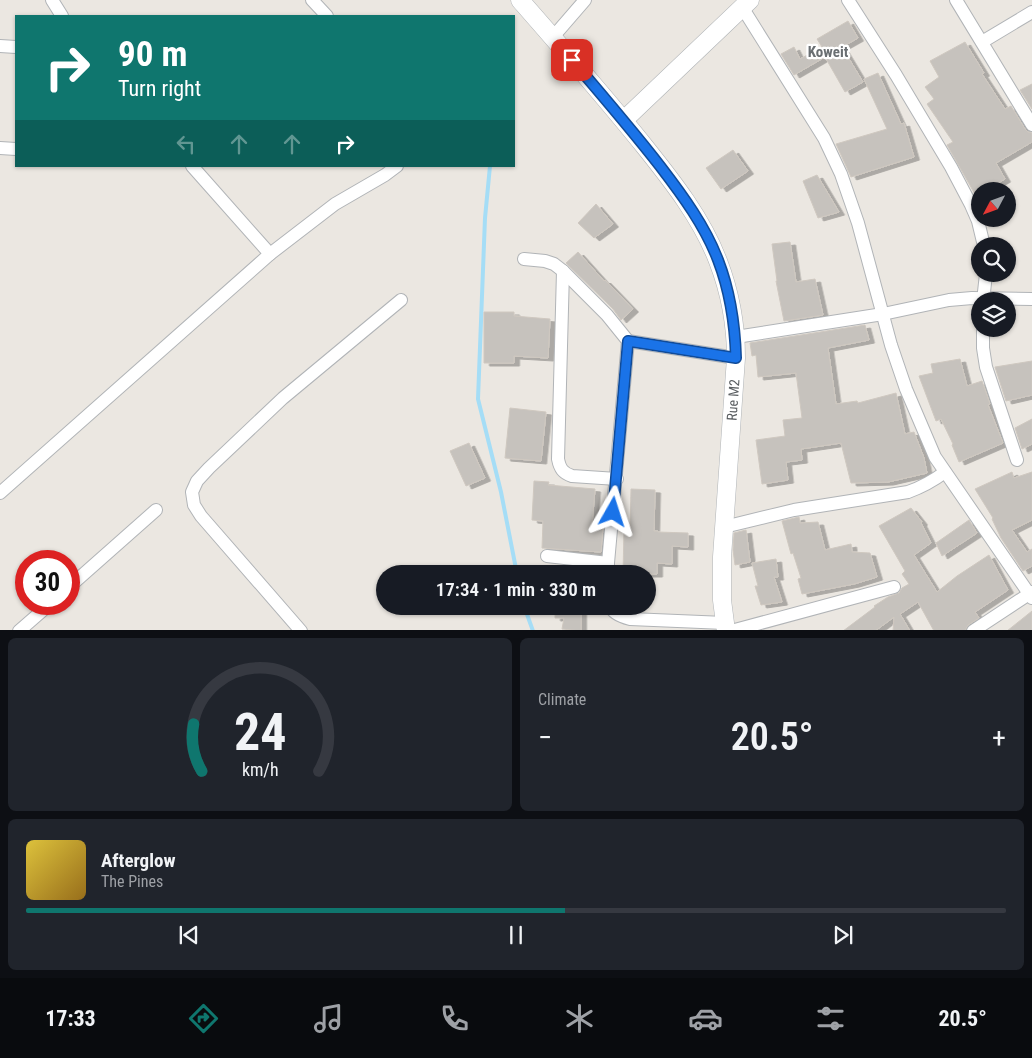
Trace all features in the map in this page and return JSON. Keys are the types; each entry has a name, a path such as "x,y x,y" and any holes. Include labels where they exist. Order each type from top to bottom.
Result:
{"street":[{"path":"52,0 61,15"},
{"path":"312,0 326,15"},
{"path":"553,37 586,0"},
{"path":"848,0 951,167 971,204 982,237"},
{"path":"956,0 1032,125"},
{"name":"Rue M2","path":"524,2 624,120 682,195 702,225 718,260 725,281 736,337 722,557 722,600 727,628"},
{"path":"624,120 746,4 824,138 841,174 858,223 891,345 906,389 935,457 1031,595 973,630"},
{"path":"982,42 1032,12"},
{"path":"0,46 15,47"},
{"path":"0,148 15,149"},
{"path":"193,167 270,254"},
{"path":"0,492 270,254 335,204 396,167"},
{"path":"524,259 545,261 554,264 563,271 607,316 628,341 736,358"},
{"path":"563,271 558,459 560,468 572,476 617,479"},
{"path":"736,337 883,314 948,300 971,298"},
{"path":"1016,299 1032,299"},
{"path":"301,630 201,516 194,505 192,492 198,480 209,468 282,398 401,300"},
{"path":"982,337 986,367 1017,460"},
{"path":"608,565 628,341"},
{"path":"724,527 794,510 908,492 923,487 945,472"},
{"path":"80,577 156,510"},
{"path":"547,556 593,565"},
{"path":"618,615 630,619 727,628 894,587"},
{"path":"19,630 37,615"}],"building":[{"path":"848,21 858,38 842,47 863,82 845,92 825,57 794,75 781,54 794,47 800,59 822,47 817,39"},
{"path":"965,42 984,73 982,74 1005,109 1011,106 1025,129 1032,133 1032,142 996,163 1005,179 1000,182 971,182 971,187 947,145 953,142 927,104 934,99 925,87 939,77 930,61"},
{"path":"878,73 901,124 904,123 914,157 851,177 836,144 887,129 864,79"},
{"path":"1032,84 1032,109 1020,90"},
{"path":"733,150 748,171 721,189 706,168"},
{"path":"817,175 839,212 818,218 803,181"},
{"path":"596,204 613,224 594,238 578,223"},
{"path":"790,242 796,282 815,279 823,315 784,321 776,281 772,244"},
{"path":"578,252 633,309 621,320 613,309 566,263"},
{"path":"484,312 514,312 514,316 550,319 548,358 514,356 514,363 484,363"},
{"path":"865,325 869,340 828,348 836,404 857,401 858,403 896,393 905,434 914,432 924,458 927,473 888,482 851,483 841,443 801,449 802,460 786,462 788,480 762,484 756,440 785,436 783,420 802,418 796,373 758,377 756,355 752,356 750,343"},
{"path":"960,359 967,386 982,381 990,404 988,405 1003,443 959,462 941,419 936,421 919,376 933,373 931,364"},
{"path":"1032,361 1032,395 1006,401 995,367"},
{"path":"510,408 546,412 541,461 505,458"},
{"path":"1032,419 1032,444 1022,449 1015,428"},
{"path":"469,443 485,478 466,486 450,451"},
{"path":"1012,472 1014,478 1032,472 1032,520 1012,530 1027,552 1032,549 1032,566 1023,571 1001,538 993,518 975,489"},
{"path":"534,481 549,482 548,485 595,489 592,526 603,527 601,552 542,548 543,521 532,520"},
{"path":"631,489 655,490 654,531 688,533 688,547 672,546 672,564 657,563 657,574 656,565 623,565 624,529 630,530"},
{"path":"911,508 922,522 931,543 914,555 937,592 989,555 1008,590 975,612 979,618 968,625 966,630 933,630 918,602 900,614 909,630 893,630 894,617 876,630 844,630 874,606 888,597 899,593 902,588 909,584 902,574 905,571 879,526"},
{"path":"799,517 800,523 818,522 825,550 851,544 852,552 870,553 877,577 854,584 802,594 798,579 801,578 793,553 791,554 782,521"},
{"path":"969,520 977,533 942,556 936,543"},
{"path":"746,530 750,562 735,565 733,550 734,533"},
{"path":"776,559 778,577 774,577 782,602 761,605 755,586 758,586 752,563"},
{"path":"1032,611 1032,630 1008,630"},
{"path":"555,615 581,615 581,630 562,629 564,618 555,618"}],"waterway":[{"path":"490,167 485,218 478,399 501,492 515,565"},
{"path":"527,615 533,630"}],"district":[{"name":"Koweit","path":"828,52"}],"route":[{"path":"572,60 650,153 702,225 718,260 725,281 736,337 736,358 628,341 613,512"}]}
